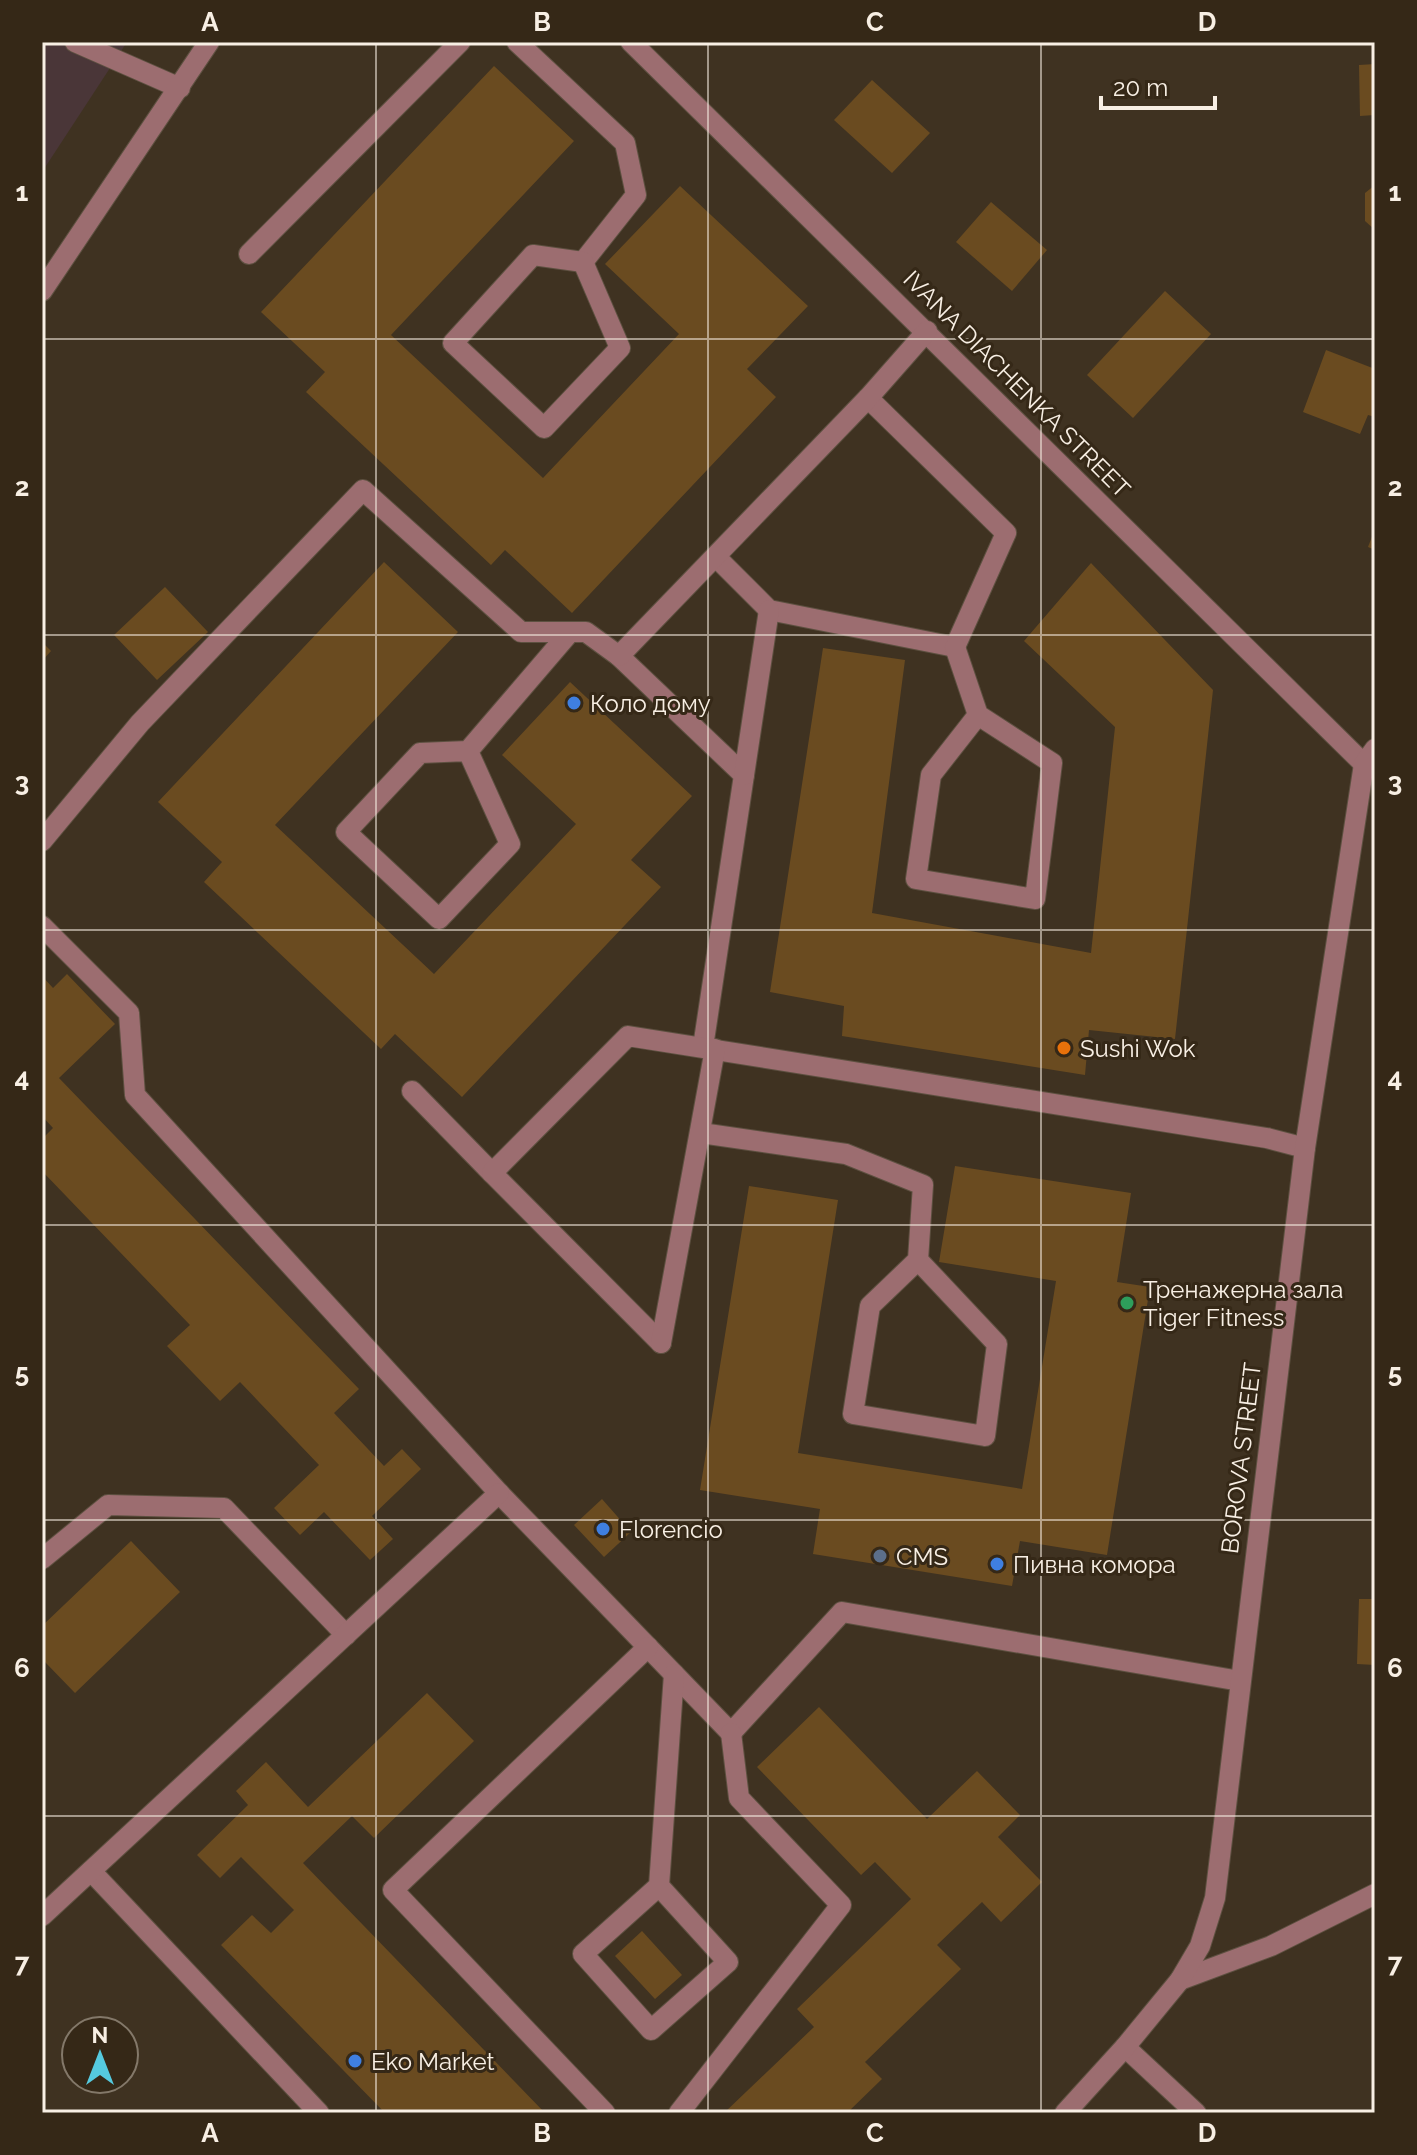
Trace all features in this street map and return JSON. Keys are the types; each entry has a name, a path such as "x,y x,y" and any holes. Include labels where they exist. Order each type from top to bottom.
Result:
{"street":[{"path":"75,42 180,88"},
{"path":"42,291 209,42"},
{"path":"249,254 460,42"},
{"path":"517,42 625,143 636,195 583,262"},
{"name":"IVANA DIACHENKA STREET","path":"631,42 1370,757"},
{"path":"533,255 583,262 620,348 544,428 453,343 533,255"},
{"path":"619,656 868,398 927,331"},
{"path":"868,398 1006,533 955,647 978,715 1052,763 1035,899 916,879 931,775 978,715"},
{"path":"42,841 140,723 363,490 521,632 586,632 619,656 744,775"},
{"path":"716,557 769,610 955,647"},
{"path":"412,1091 661,1343 701,1133 744,775 769,610"},
{"path":"468,751 510,844 439,919 346,832 420,753 468,751 570,632"},
{"name":"BOROVA STREET","path":"1065,2113 1180,1980 1200,1946 1215,1898 1305,1148 1370,757"},
{"path":"42,926 129,1013 135,1095 499,1493 731,1733 739,1798 841,1905 679,2113"},
{"path":"492,1173 628,1036 1267,1138 1305,1148"},
{"path":"701,1133 846,1154 923,1185 918,1260 870,1306 853,1414 985,1436 997,1344 918,1260"},
{"path":"42,1916 499,1493"},
{"path":"42,1559 108,1505 224,1508 346,1635"},
{"path":"731,1733 842,1612 1240,1681"},
{"path":"605,2113 393,1890 648,1647"},
{"path":"659,1886 728,1962 651,2030 583,1954 659,1886 674,1674"},
{"path":"91,1871 319,2113"},
{"path":"1180,1980 1271,1946 1375,1894"},
{"path":"1125,2047 1196,2113"}],"shaded area":[{"path":"42,42 127,42 42,172"}],"building":[{"path":"1375,64 1375,115 1360,116 1359,65"},
{"path":"494,66 574,141 391,335 543,478 679,334 605,264 680,186 808,306 747,369 776,397 572,613 505,550 491,565 306,392 325,372 261,312"},
{"path":"872,80 930,133 892,173 834,120"},
{"path":"1375,185 1375,230 1365,221 1365,193"},
{"path":"991,202 1047,250 1012,291 956,242"},
{"path":"1165,291 1211,334 1133,418 1087,375"},
{"path":"1326,350 1375,369 1375,417 1368,415 1360,434 1303,412"},
{"path":"1375,529 1375,550 1368,547"},
{"path":"384,562 458,632 275,825 434,974 576,824 502,755 570,682 692,796 631,860 661,887 462,1097 395,1034 381,1049 204,882 222,862 158,802"},
{"path":"1091,563 1213,690 1175,1039 1089,1030 1085,1075 842,1036 844,1006 770,992 823,648 905,660 872,913 1091,953 1115,727 1024,641"},
{"path":"165,587 208,632 157,680 114,635"},
{"path":"42,642 51,651 42,661"},
{"path":"67,974 115,1024 59,1078 359,1389 334,1413 384,1466 402,1449 421,1469 372,1516 393,1539 370,1560 324,1512 300,1535 274,1508 319,1465 240,1382 220,1401 167,1346 190,1325 42,1171 42,1139 53,1128 42,1116 42,976 53,988"},
{"path":"955,1166 1131,1193 1117,1282 1150,1287 1107,1555 1020,1541 1012,1586 813,1554 820,1509 700,1490 749,1186 838,1200 798,1453 1022,1489 1056,1281 939,1262"},
{"name":"Florencio","path":"602,1499 631,1532 604,1557 574,1525"},
{"path":"131,1541 180,1592 75,1693 44,1661 42,1663 42,1626"},
{"path":"1359,1599 1375,1599 1375,1665 1357,1664"},
{"path":"427,1693 474,1741 374,1838 352,1816 303,1863 545,2113 385,2113 221,1945 252,1915 271,1933 294,1910 241,1857 220,1878 197,1855 248,1805 236,1791 266,1762 308,1807"},
{"path":"819,1707 927,1819 977,1771 1020,1815 998,1837 1042,1882 1001,1922 982,1902 937,1945 961,1969 865,2062 882,2079 847,2113 724,2113 814,2027 797,2009 911,1899 875,1862 861,1875 757,1767"},
{"path":"642,1931 682,1975 655,1999 615,1956"}],"place":[{"name":"Коло дому","path":"574,703"},
{"name":"Sushi Wok","path":"1064,1048"},
{"name":"Тренажерна зала Tiger Fitness","path":"1127,1303"},
{"name":"Florencio","path":"603,1529"},
{"name":"CMS","path":"880,1556"},
{"name":"Пивна комора","path":"997,1564"},
{"name":"Eko Market","path":"355,2061"}]}
